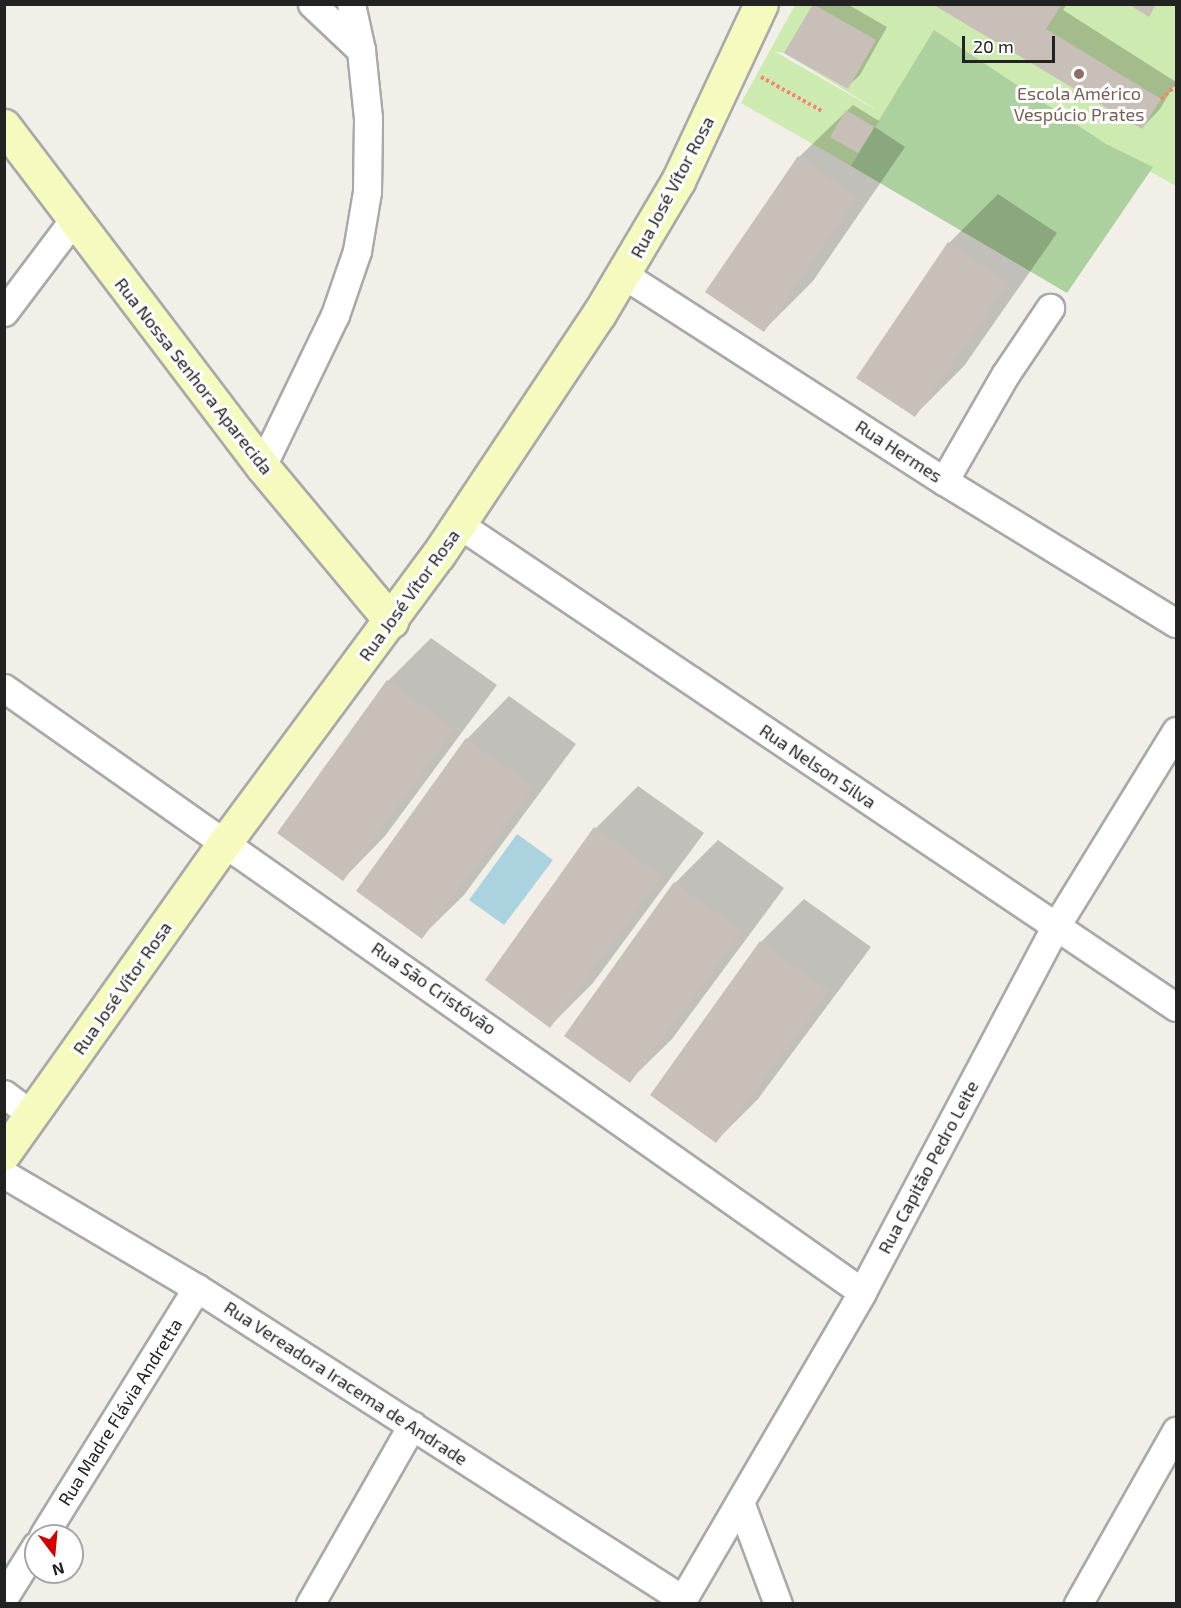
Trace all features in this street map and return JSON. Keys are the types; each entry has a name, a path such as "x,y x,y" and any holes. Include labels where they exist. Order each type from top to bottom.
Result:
{"main road":[{"name":"Rua José Vítor Rosa","path":"4,1154 226,840 391,621 460,525 624,275 699,138 761,4"},
{"name":"Rua Nossa Senhora Aparecida","path":"4,126 262,466 391,621"}],"street":[{"path":"312,4 361,50"},
{"path":"262,466 335,315 357,251 368,159 361,50 351,4"},
{"path":"4,312 74,219"},
{"name":"Rua Hermes","path":"624,275 944,481 1176,623"},
{"path":"944,481 1005,375 1050,308"},
{"name":"Rua Nelson Silva","path":"460,525 1176,1007"},
{"name":"Rua São Cristóvão","path":"4,688 226,840 862,1292"},
{"name":"Rua Capitão Pedro Leite","path":"681,1601 862,1292 1056,926 1176,731"},
{"path":"4,1094 33,1116"},
{"name":"Rua Vereadora Iracema de Andrade","path":"4,1174 197,1288 681,1601"},
{"name":"Rua Madre Flávia Andretta","path":"50,1524 197,1288"},
{"path":"310,1604 412,1425"},
{"path":"1078,1604 1176,1431"},
{"path":"740,1502 778,1604"},
{"path":"4,1597 24,1565"}],"path":[{"path":"734,63 824,112"},
{"path":"1161,99 1176,85"}],"green space":[{"name":"Escola Américo Vespúcio Prates","path":"795,5 1176,5 1176,186 926,46 851,166 741,103","holes":["774,51 784,53 874,108"]},
{"path":"934,30 1106,144 1153,167 1067,293 851,166"}],"water":[{"path":"517,834 553,860 504,925 469,900"}],"building":[{"path":"813,4 876,40 848,89 784,53"},
{"path":"932,4 1062,4 1046,29 1161,99 1142,129"},
{"path":"1128,4 1156,4 1149,17"},
{"path":"846,110 874,127 858,153 830,137"},
{"path":"798,156 857,197 764,332 705,292"},
{"path":"948,242 1009,283 915,417 856,378"},
{"path":"387,680 455,729 343,881 277,833"},
{"path":"466,738 534,787 422,939 356,891"},
{"path":"594,827 662,876 550,1028 485,980"},
{"path":"674,882 742,931 630,1083 564,1036"},
{"path":"760,941 829,991 716,1143 650,1095"}],"place":[{"name":"Escola Américo Vespúcio Prates","path":"1079,74"}]}
